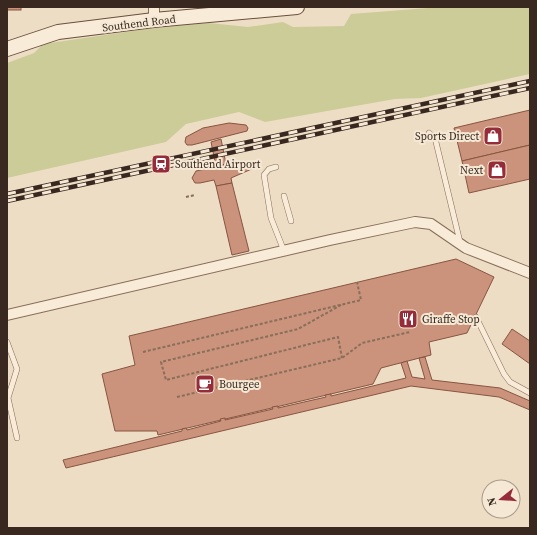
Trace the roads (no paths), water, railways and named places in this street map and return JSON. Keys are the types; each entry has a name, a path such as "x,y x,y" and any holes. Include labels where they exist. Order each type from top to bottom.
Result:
{"street":[{"name":"Southend Road","path":"7,49 58,32 154,14 293,7"},
{"path":"7,315 284,250 415,222 436,226 460,245 530,273"}],"lane":[{"path":"429,133 435,138 460,245"},
{"path":"276,167 269,169 264,175 271,218 284,250"},
{"path":"284,196 291,221"},
{"path":"476,317 504,374 510,382 530,393"},
{"path":"7,342 17,369 8,398 17,438"}],"railway":[{"path":"7,194 530,81"},
{"path":"7,201 530,88"}],"place":[{"name":"Sports Direct","path":"493,136"},
{"name":"Southend Airport","path":"161,164"},
{"name":"Next","path":"497,170"},
{"name":"Giraffe Stop","path":"408,319"},
{"name":"Bourgee","path":"205,384"}]}
